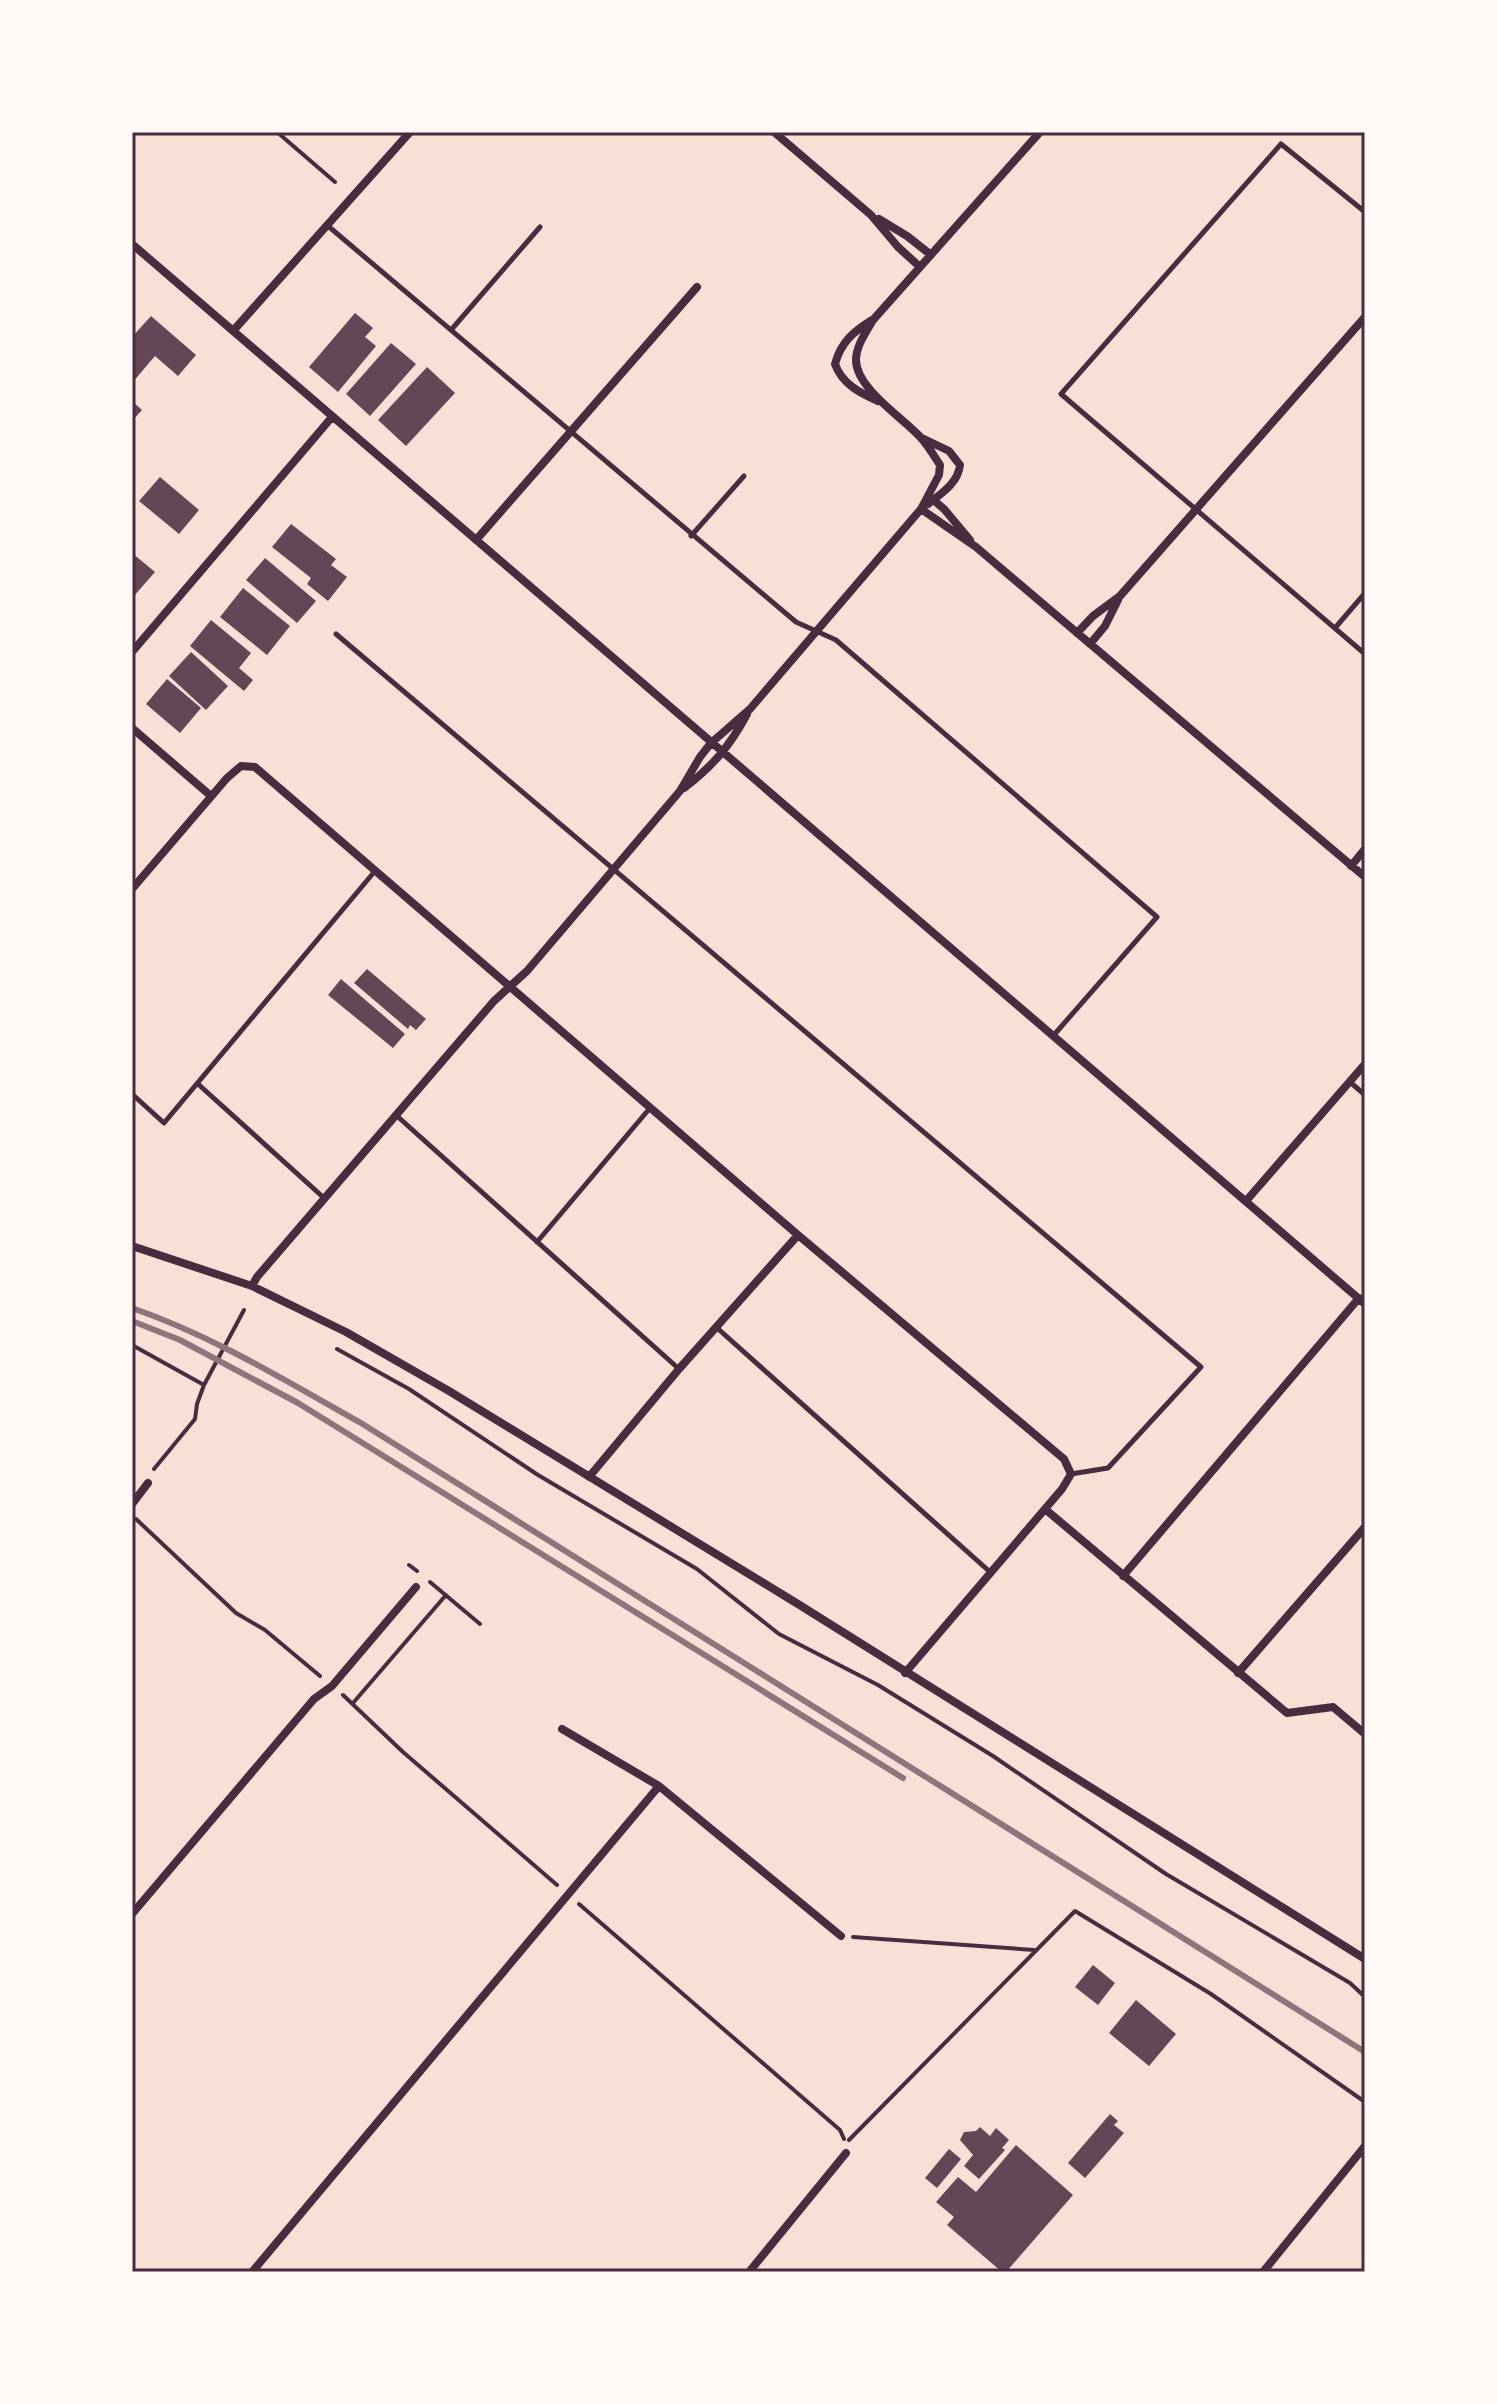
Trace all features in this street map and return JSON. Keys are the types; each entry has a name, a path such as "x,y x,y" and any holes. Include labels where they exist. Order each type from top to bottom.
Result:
{"street":[{"path":"233,331 410,132"},
{"path":"774,132 871,215 920,267"},
{"path":"252,1286 494,1001 527,971 680,791 711,743 750,709 931,498 952,484 960,469 956,458 949,451 922,438 880,401 857,368 859,347 873,320 1040,132"},
{"path":"871,215 907,236 931,255"},
{"path":"132,244 1362,1301 1123,1576"},
{"path":"476,540 697,287"},
{"path":"1077,633 1093,616 1120,596 1365,317"},
{"path":"873,320 845,341 835,364 837,371 857,392 880,401"},
{"path":"132,652 332,417"},
{"path":"922,438 941,469 931,498"},
{"path":"931,498 976,547"},
{"path":"921,509 976,547 1365,876"},
{"path":"1090,644 1105,626 1120,596"},
{"path":"680,791 711,767 723,753 750,709"},
{"path":"132,728 211,796"},
{"path":"132,889 211,796 241,766 255,767 798,1235 1064,1459 1071,1474 1045,1509 905,1673"},
{"path":"1351,866 1365,849"},
{"path":"1246,1201 1365,1064"},
{"path":"589,1477 679,1369 798,1235"},
{"path":"132,1246 252,1286 346,1332 449,1391 798,1604 1365,1959"},
{"path":"132,1504 149,1478"},
{"path":"1045,1509 1287,1713 1333,1707 1365,1734"},
{"path":"1238,1673 1365,1527"},
{"path":"132,1914 314,1699 332,1686 416,1587"},
{"path":"562,1729 659,1786 841,1936"},
{"path":"252,2272 659,1786"},
{"path":"1263,2272 1365,2146"},
{"path":"749,2272 846,2153"}],"lane":[{"path":"1365,212 1281,144 1061,394 1365,654"},
{"path":"327,225 796,622 836,640 1157,917 1053,1036"},
{"path":"451,330 540,227"},
{"path":"691,536 744,476"},
{"path":"1335,628 1365,593"},
{"path":"336,634 1201,1367 1108,1468 1071,1474"},
{"path":"132,1094 164,1123 376,869"},
{"path":"1350,1082 1365,1095"},
{"path":"198,1084 324,1198"},
{"path":"537,1242 651,1107"},
{"path":"396,1115 679,1369"},
{"path":"716,1327 990,1572"}],"path":[{"path":"277,132 335,182"},
{"path":"149,1478 195,1419 204,1385 244,1310"},
{"path":"132,1345 204,1385"},
{"path":"337,1349 409,1389 538,1475 697,1569 779,1634 878,1685 993,1756 1166,1874 1350,1983 1365,1997"},
{"path":"132,1515 236,1613 265,1630 353,1703 403,1752 840,2130 846,2143 1075,1911 1211,1994 1365,2102"},
{"path":"409,1565 480,1624"},
{"path":"353,1703 446,1595"},
{"path":"841,1936 1034,1950"}],"building":[{"path":"355,313 373,328 365,337 376,346 338,392 309,367"},
{"path":"151,316 196,355 178,376 155,356 132,383 132,337"},
{"path":"391,343 416,364 370,416 346,394"},
{"path":"427,367 455,393 406,446 378,420"},
{"path":"132,401 142,410 132,421"},
{"path":"160,477 199,510 179,534 139,501"},
{"path":"291,524 336,559 331,565 347,577 328,601 307,584 311,578 272,547"},
{"path":"132,553 155,572 134,596 132,594"},
{"path":"265,558 316,601 297,623 246,580"},
{"path":"243,588 290,626 267,655 220,617"},
{"path":"211,620 251,653 239,668 253,680 244,691 190,646"},
{"path":"191,652 228,686 206,710 169,676"},
{"path":"167,679 201,708 180,733 146,704"},
{"path":"367,969 426,1019 416,1030 410,1025 408,1029 354,983"},
{"path":"341,979 405,1034 393,1048 328,995"},
{"path":"1093,1965 1115,1983 1098,2005 1075,1987"},
{"path":"1136,2000 1176,2034 1149,2066 1109,2033"},
{"path":"1110,2114 1118,2121 1114,2125 1124,2133 1085,2178 1068,2163"},
{"path":"980,2127 990,2136 996,2128 1009,2140 1002,2148 1005,2150 979,2179 964,2166 973,2155 960,2140 964,2132 976,2131"},
{"path":"1016,2145 1073,2195 1006,2272 1002,2272 947,2225 954,2217 936,2202 958,2177 976,2192"},
{"path":"949,2149 961,2159 937,2188 925,2178"}],"railway":[{"path":"132,1308 220,1346 361,1423 1365,2052"},
{"path":"132,1321 180,1340 298,1403 903,1778"}]}
